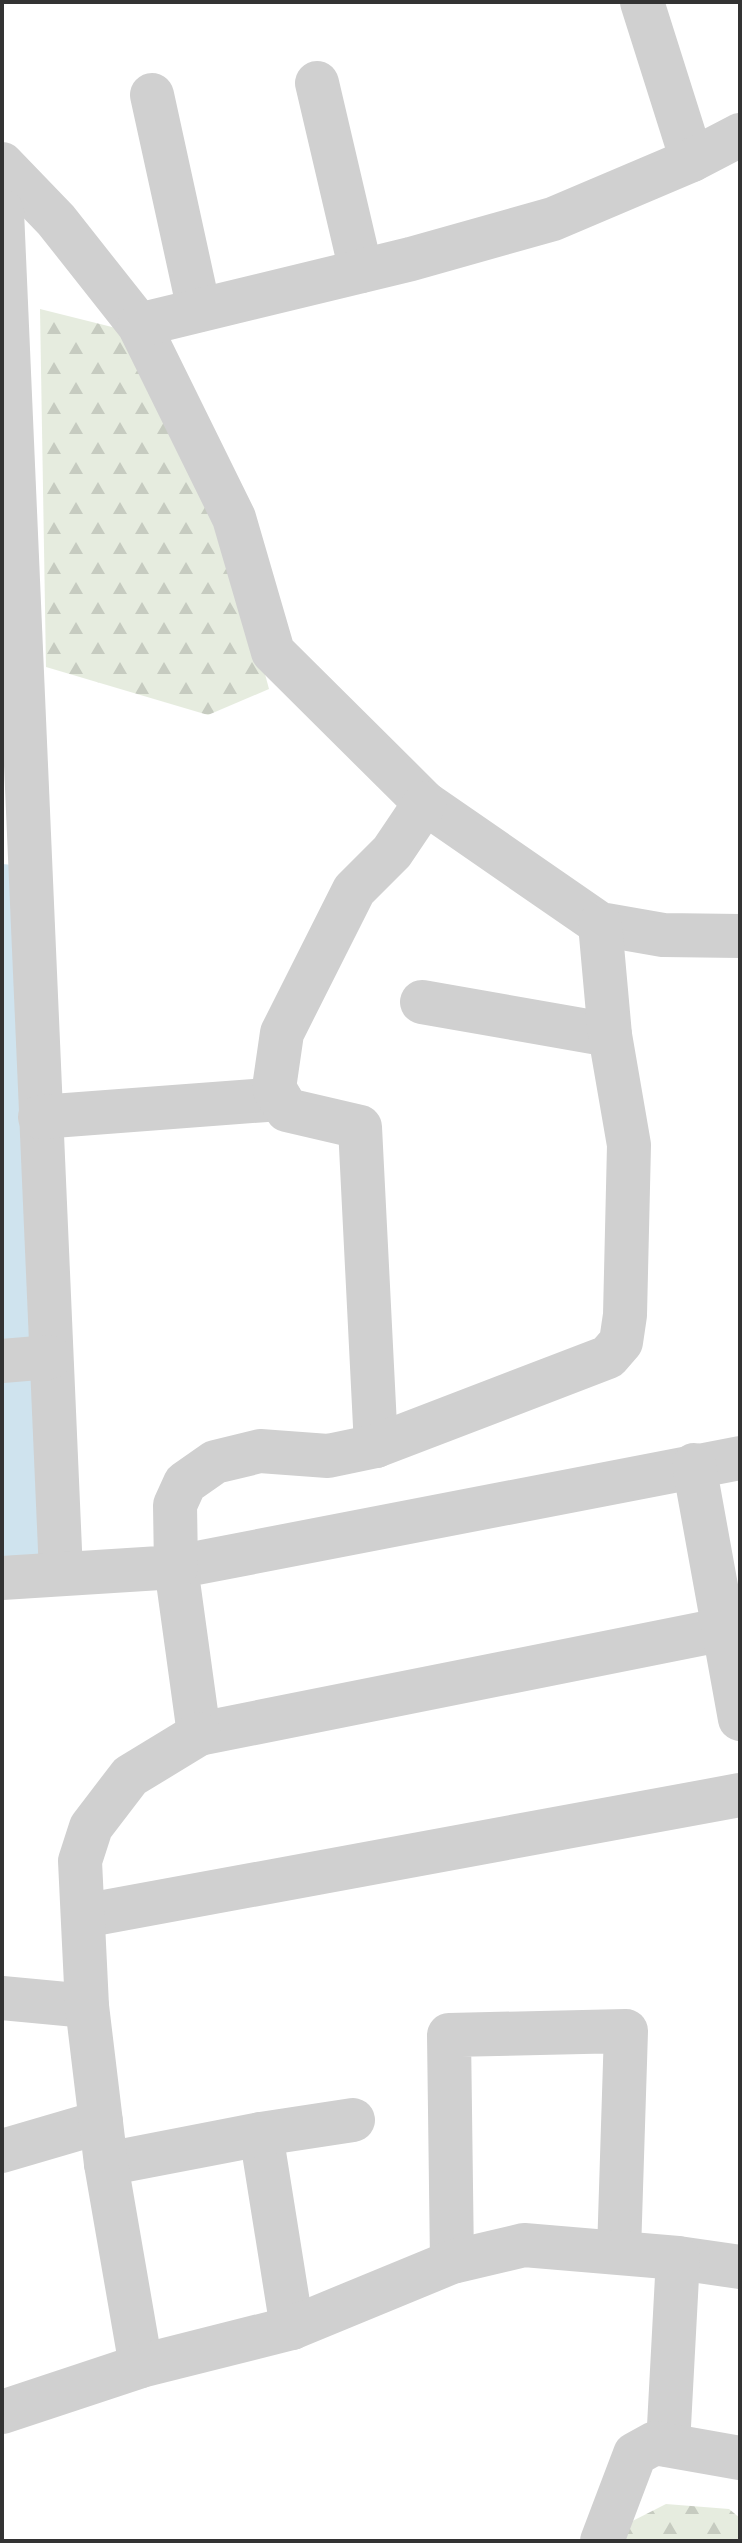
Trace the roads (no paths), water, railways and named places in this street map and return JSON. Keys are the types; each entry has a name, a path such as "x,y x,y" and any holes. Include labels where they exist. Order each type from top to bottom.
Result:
{"street":[{"path":"642,2 692,160"},
{"path":"317,83 361,271"},
{"path":"152,95 199,310"},
{"path":"139,325 361,271 553,219 692,160 740,135"},
{"path":"2,164 56,220 139,325 234,518 273,652 425,803 600,924 663,935 740,936"},
{"path":"2,211 6,421 61,1573"},
{"path":"376,1446 360,1127 287,1110 274,1088 282,1033 354,890 392,852 425,803"},
{"path":"199,1734 176,1567 175,1505 185,1483 215,1462 260,1451 328,1456 376,1446 608,1357 621,1342 625,1315 629,1145 610,1035 600,924"},
{"path":"422,1002 610,1035"},
{"path":"40,1117 280,1099"},
{"path":"2,1361 50,1357"},
{"path":"2,1578 176,1567 740,1458"},
{"path":"694,1465 731,1628 740,1719"},
{"path":"141,2366 104,2143 87,2006 80,1861 91,1827 130,1776 199,1734 731,1628"},
{"path":"83,1916 740,1795"},
{"path":"2,1998 87,2006"},
{"path":"452,2262 449,2035 626,2031 619,2252"},
{"path":"2,2151 261,2134 353,2120"},
{"path":"261,2134 292,2328"},
{"path":"2,2412 141,2366 292,2328 452,2262 524,2245 678,2258 740,2267"},
{"path":"668,2445 678,2258"},
{"path":"602,2541 635,2454 655,2443 740,2458"}],"waterway":[{"path":"2,897 20,1333"},
{"path":"2,1560 32,1558 35,1550 24,1382"}]}
